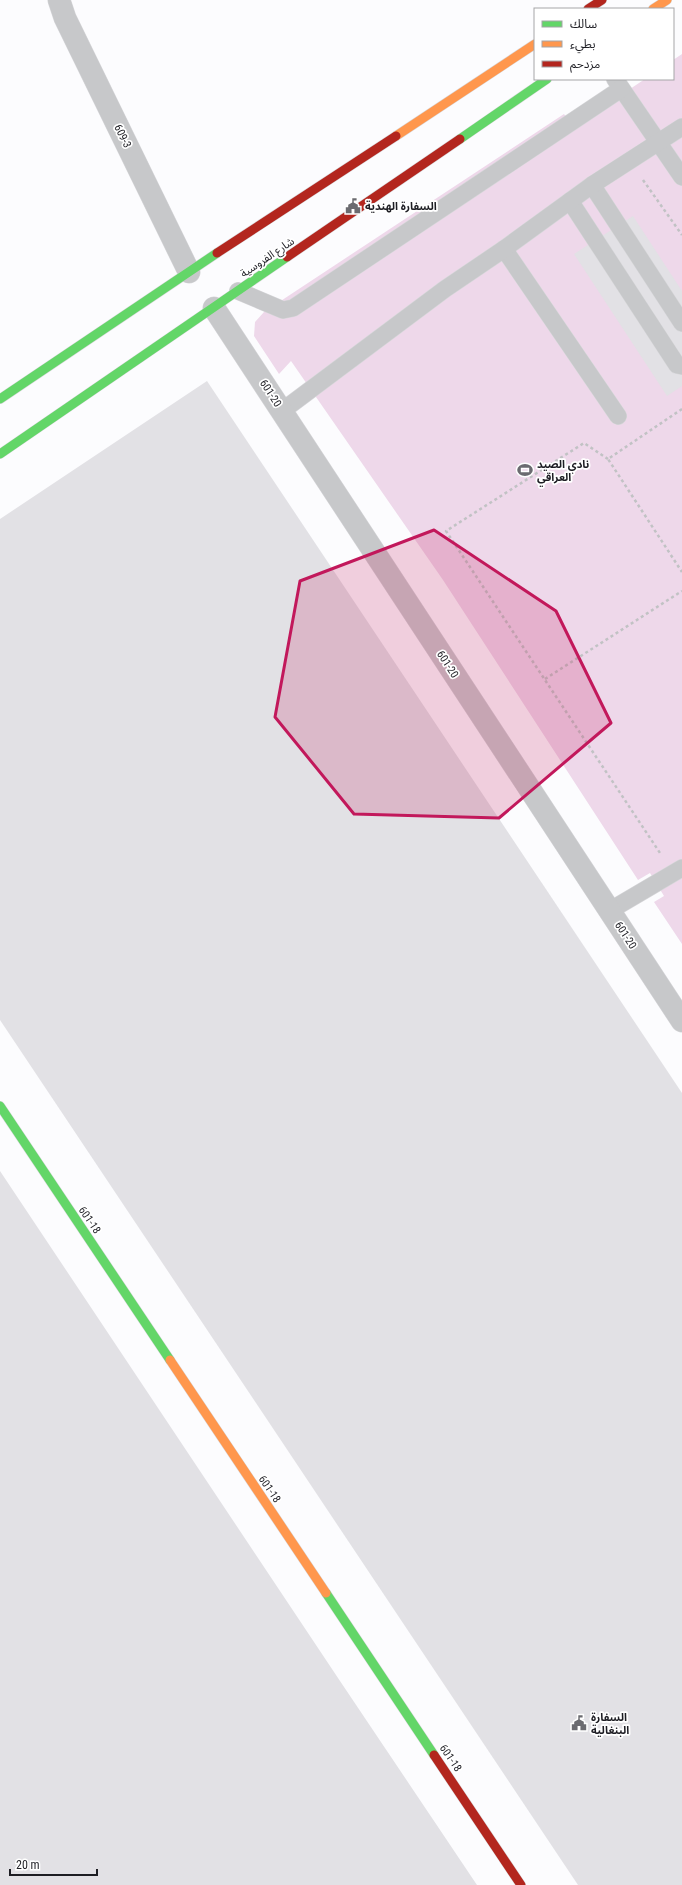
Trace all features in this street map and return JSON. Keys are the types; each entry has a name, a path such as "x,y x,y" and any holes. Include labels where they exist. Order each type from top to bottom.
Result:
{"street":[{"name":"609-3","path":"60,0 65,18 188,272"},
{"path":"590,8 602,0"},
{"path":"655,8 667,0"},
{"path":"0,399 188,272 534,45"},
{"name":"شارع الفروسية","path":"0,454 546,80"},
{"name":"601-20","path":"214,308 682,1021"},
{"name":"601-18","path":"0,1106 521,1885"}],"lane":[{"path":"238,291 283,310 293,308 618,84 682,177"},
{"path":"282,411 414,311 504,249 628,160 682,127"},
{"path":"592,185 682,323"},
{"path":"570,201 677,366 682,366"},
{"path":"504,249 618,416"},
{"path":"609,910 682,868"}],"path":[{"path":"628,160 682,235"},
{"path":"608,459 682,409"},
{"path":"661,855 446,531 584,443 608,459 682,572"},
{"path":"545,679 682,591"}],"highlighted area":[{"path":"434,530 556,611 611,723 499,818 354,814 275,717 300,581"}],"shaded area":[{"name":"نادي الصيد العراقي","path":"682,54 682,944 654,902 664,896 650,873 638,880 443,580 291,361 279,374 254,336 255,322 264,312 564,114 573,127 644,80 674,80 674,59"}],"building":[{"path":"633,216 682,291 682,386 667,396 574,254"},
{"path":"207,381 682,1093 682,1885 578,1885 0,1020 0,519"},
{"path":"0,1171 340,1681 477,1885 0,1885"}],"traffic: fast":[{"path":"460,139 546,80"},
{"path":"0,399 217,253"},
{"path":"0,454 287,257"},
{"path":"0,1106 170,1360"},
{"path":"326,1593 434,1755"}],"traffic: slow":[{"path":"655,8 667,0"},
{"path":"396,136 534,45"},
{"path":"170,1360 326,1593"}],"traffic: jam":[{"path":"590,8 602,0"},
{"path":"217,253 396,136"},
{"path":"287,257 460,139"},
{"path":"434,1755 521,1885"}],"place":[{"name":"السفارة الهندية","path":"353,206"},
{"name":"نادي الصيد العراقي","path":"525,470"},
{"name":"السفارة البنغالية","path":"579,1723"}]}
